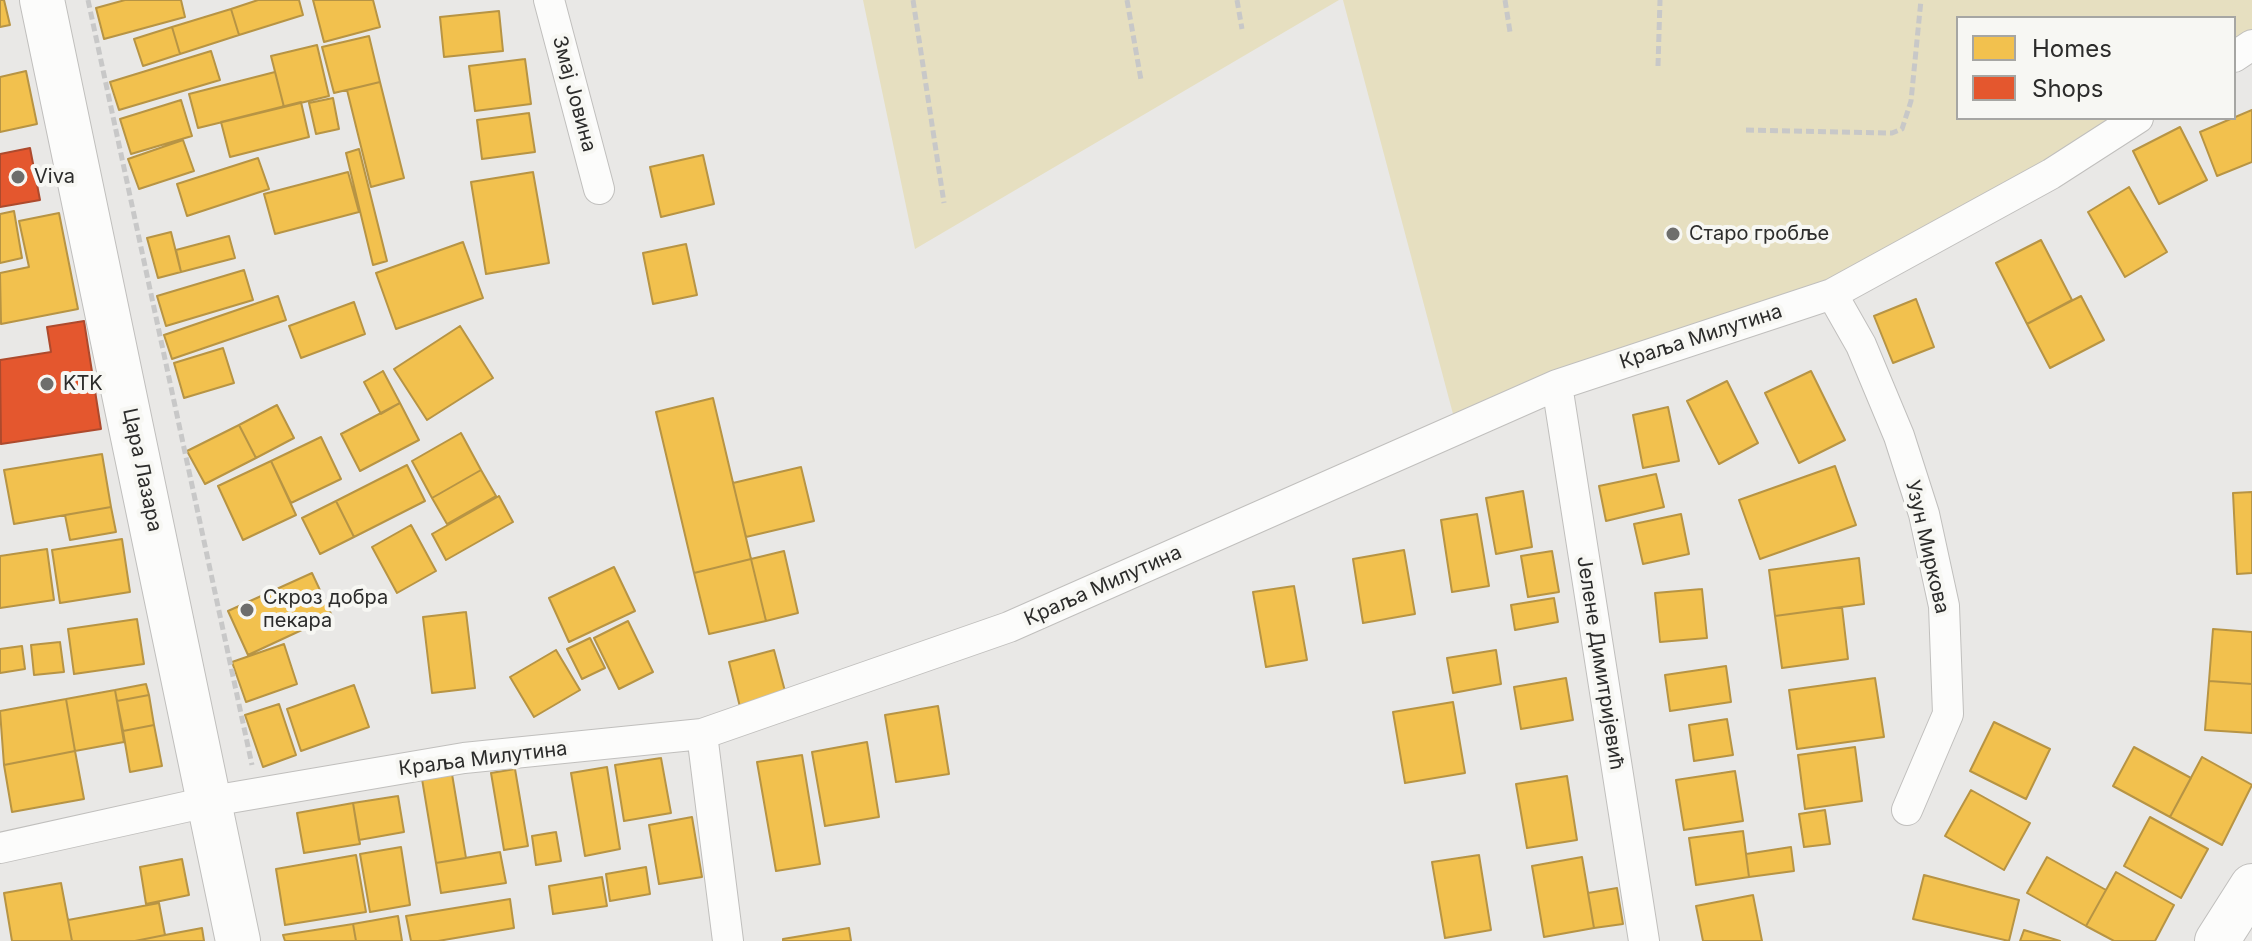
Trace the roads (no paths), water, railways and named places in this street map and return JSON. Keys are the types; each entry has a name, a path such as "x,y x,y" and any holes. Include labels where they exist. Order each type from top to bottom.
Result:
{"main road":[{"name":"Цара Лазара","path":"42,0 212,801 238,941"},
{"path":"2217,941 2252,886"}],"street":[{"name":"Змај Јовина","path":"549,0 599,189"},
{"name":"Краља Милутина","path":"0,848 212,801 464,758 702,734 1009,627 1557,385 1832,294 2051,174 2135,120"},
{"name":"Узун Миркова","path":"1832,294 1861,345 1899,436 1924,514 1944,606 1948,714 1907,810"},
{"name":"Јелене Димитријевић","path":"1557,385 1644,941"},
{"path":"702,734 728,941"}],"place":[{"name":"Viva","path":"18,177"},
{"name":"Старо гробље","path":"1673,234"},
{"name":"KTK","path":"47,384"},
{"name":"Скроз добра пекара","path":"247,610"}]}
